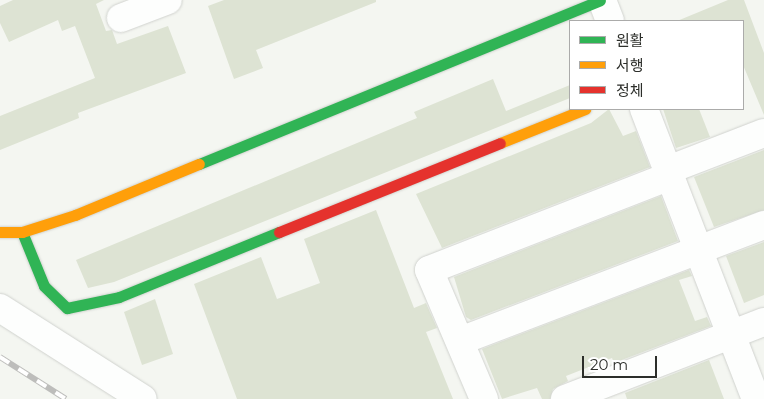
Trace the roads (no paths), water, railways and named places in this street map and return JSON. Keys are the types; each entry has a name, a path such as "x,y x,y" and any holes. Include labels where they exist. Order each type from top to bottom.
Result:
{"street":[{"path":"121,18 168,0"},
{"path":"0,232 22,232 75,215 601,0 610,20"},
{"path":"22,232 44,286 67,308 119,297 583,110"},
{"path":"644,110 756,399"},
{"path":"484,399 429,270 764,133"},
{"path":"460,341 697,247 709,247 764,225"},
{"path":"0,308 143,399"},
{"path":"565,399 764,322"}],"railway":[{"path":"0,357 66,399"}]}
